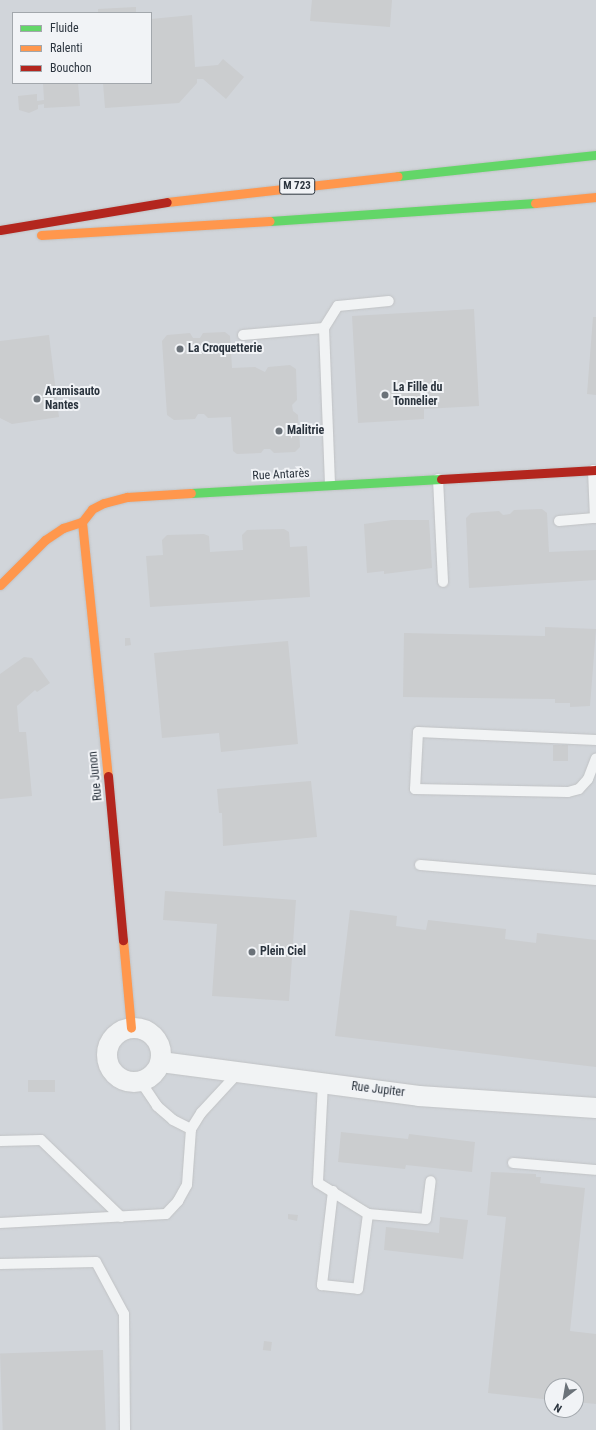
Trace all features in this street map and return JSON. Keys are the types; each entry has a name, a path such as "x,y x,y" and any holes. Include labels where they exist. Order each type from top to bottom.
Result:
{"main road":[{"name":"M 723","path":"0,230 202,196 596,155"},
{"path":"0,236 106,232 461,210 596,197"},
{"name":"Rue Antarès","path":"82,522 92,509 104,503 127,497 595,470"},
{"path":"0,585 44,540 63,528 82,522"},
{"name":"Rue Junon","path":"82,522 108,773 130,1028"}],"street":[{"path":"130,1028 146,1030 155,1037 160,1045 161,1062 150,1078 141,1082 124,1081 112,1072 108,1063 109,1043 114,1035 130,1028"},
{"name":"Rue Jupiter","path":"161,1062 419,1096 596,1108"}],"lane":[{"path":"330,485 324,328 338,306 389,301"},
{"path":"243,335 324,328"},
{"path":"559,521 596,518 595,470"},
{"path":"438,478 443,582"},
{"path":"596,740 418,732 415,789 568,792 579,789 588,778 596,758"},
{"path":"420,865 596,880"},
{"path":"0,1223 166,1214 178,1201 186,1185 192,1128 201,1113 239,1072"},
{"path":"141,1082 157,1106 173,1120 192,1128"},
{"path":"323,1083 318,1183 368,1214 426,1219 431,1181"},
{"path":"0,1142 41,1140 121,1217"},
{"path":"513,1163 596,1170"},
{"path":"333,1191 322,1285 358,1289 368,1214"},
{"path":"0,1264 96,1262 124,1314 125,1430"}],"shaded area":[{"path":"0,0 596,0 596,1430 0,1430"}],"building":[{"path":"312,0 392,0 390,27 310,21"},
{"path":"136,7 136,12 98,12 98,9"},
{"path":"192,15 195,67 218,65 223,59 244,77 226,99 203,79 197,79 197,83 179,103 105,108 103,84 152,84 152,19"},
{"path":"43,84 78,84 80,106 44,108 44,104 38,105 38,109 29,113 19,110 18,96 37,94 37,101 44,100"},
{"path":"474,309 479,406 424,409 424,419 358,423 352,316"},
{"path":"593,317 596,317 596,395 587,394"},
{"path":"225,332 230,336 232,368 255,367 265,372 268,367 290,365 296,369 297,400 292,405 293,411 298,415 300,447 295,452 274,453 270,449 264,449 261,453 237,454 233,451 231,417 208,418 204,414 198,414 195,419 174,420 167,415 162,341 167,335 190,333 193,338 200,338 203,333"},
{"path":"49,335 59,417 12,424 0,418 0,341"},
{"path":"542,509 547,513 549,552 596,550 596,580 469,588 466,518 471,513 499,511 503,515 510,514 514,510"},
{"path":"392,520 429,520 432,568 384,574 384,571 367,573 364,524"},
{"path":"284,529 289,532 290,547 307,546 310,597 150,607 146,556 163,555 162,540 167,535 204,534 209,536 210,552 243,550 242,535 247,530"},
{"path":"545,627 596,629 590,706 570,707 570,703 555,703 555,699 403,697 404,633 545,636"},
{"path":"125,638 130,638 131,645 125,646"},
{"path":"288,641 298,744 221,752 219,733 162,738 154,653"},
{"path":"24,657 32,658 50,683 37,692 35,690 17,706 19,732 26,732 32,796 0,799 0,674"},
{"path":"553,745 568,745 568,761 553,761"},
{"path":"311,781 317,837 223,846 222,813 219,813 217,789"},
{"path":"165,891 296,900 289,1001 212,996 217,924 163,920"},
{"path":"350,910 397,916 396,926 426,930 428,920 506,929 505,939 536,943 537,933 596,940 596,1067 335,1036"},
{"path":"28,1080 55,1080 55,1092 28,1092"},
{"path":"341,1132 408,1139 409,1134 475,1142 472,1172 406,1165 405,1169 338,1162"},
{"path":"491,1172 536,1174 536,1177 541,1177 540,1183 585,1188 570,1331 596,1334 596,1404 584,1403 584,1378 544,1378 544,1399 488,1393 506,1217 487,1215"},
{"path":"288,1214 298,1215 297,1221 288,1219"},
{"path":"440,1217 468,1220 463,1259 384,1250 386,1227 439,1233"},
{"path":"264,1341 272,1342 271,1351 263,1350"},
{"path":"103,1350 106,1430 3,1430 0,1354"}],"traffic: fast":[{"path":"398,176 596,155"},
{"path":"270,221 535,203"},
{"path":"191,493 441,479"}],"traffic: slow":[{"path":"167,202 398,176"},
{"path":"535,203 596,197"},
{"path":"41,235 270,221"},
{"path":"0,585 45,540 63,528 82,522 92,509 104,503 127,497 191,493"},
{"path":"82,522 108,776"},
{"path":"123,940 131,1028"}],"traffic: jam":[{"path":"0,230 167,202"},
{"path":"441,479 596,470"},
{"path":"108,776 123,940"}],"place":[{"name":"La Croquetterie","path":"180,349"},
{"name":"La Fille du Tonnelier","path":"385,395"},
{"name":"Aramisauto Nantes","path":"37,399"},
{"name":"Malitrie","path":"279,431"},
{"name":"Plein Ciel","path":"252,952"}]}
